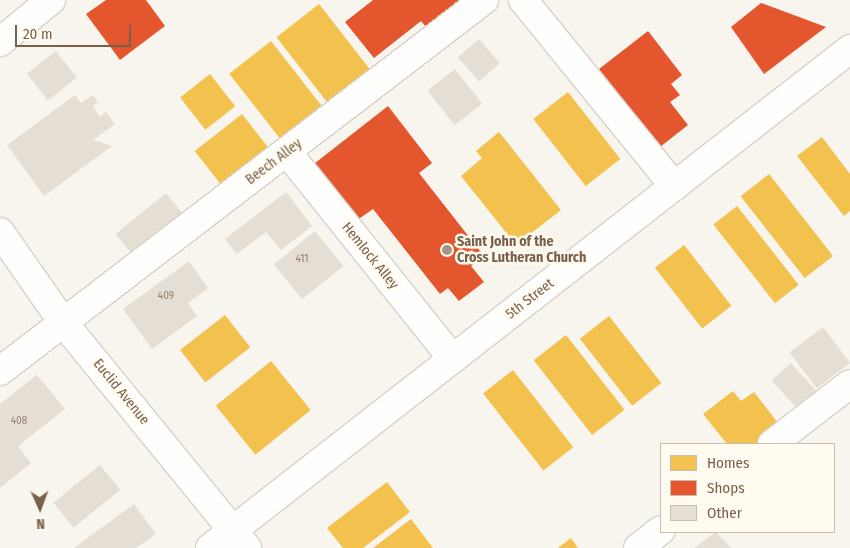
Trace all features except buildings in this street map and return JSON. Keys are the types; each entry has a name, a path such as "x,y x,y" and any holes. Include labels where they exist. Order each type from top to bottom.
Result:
{"street":[{"path":"0,42 51,0"},
{"name":"Beech Alley","path":"0,371 62,321 287,152 484,0"},
{"path":"523,0 674,186"},
{"name":"5th Street","path":"210,548 240,539 453,359 850,49"},
{"name":"Hemlock Alley","path":"287,152 453,359"},
{"name":"Euclid Avenue","path":"0,232 62,321 240,539"},
{"path":"773,443 850,384"},
{"path":"638,548 660,531"}],"place":[{"name":"Saint John of the Cross Lutheran Church","path":"447,250"}]}
